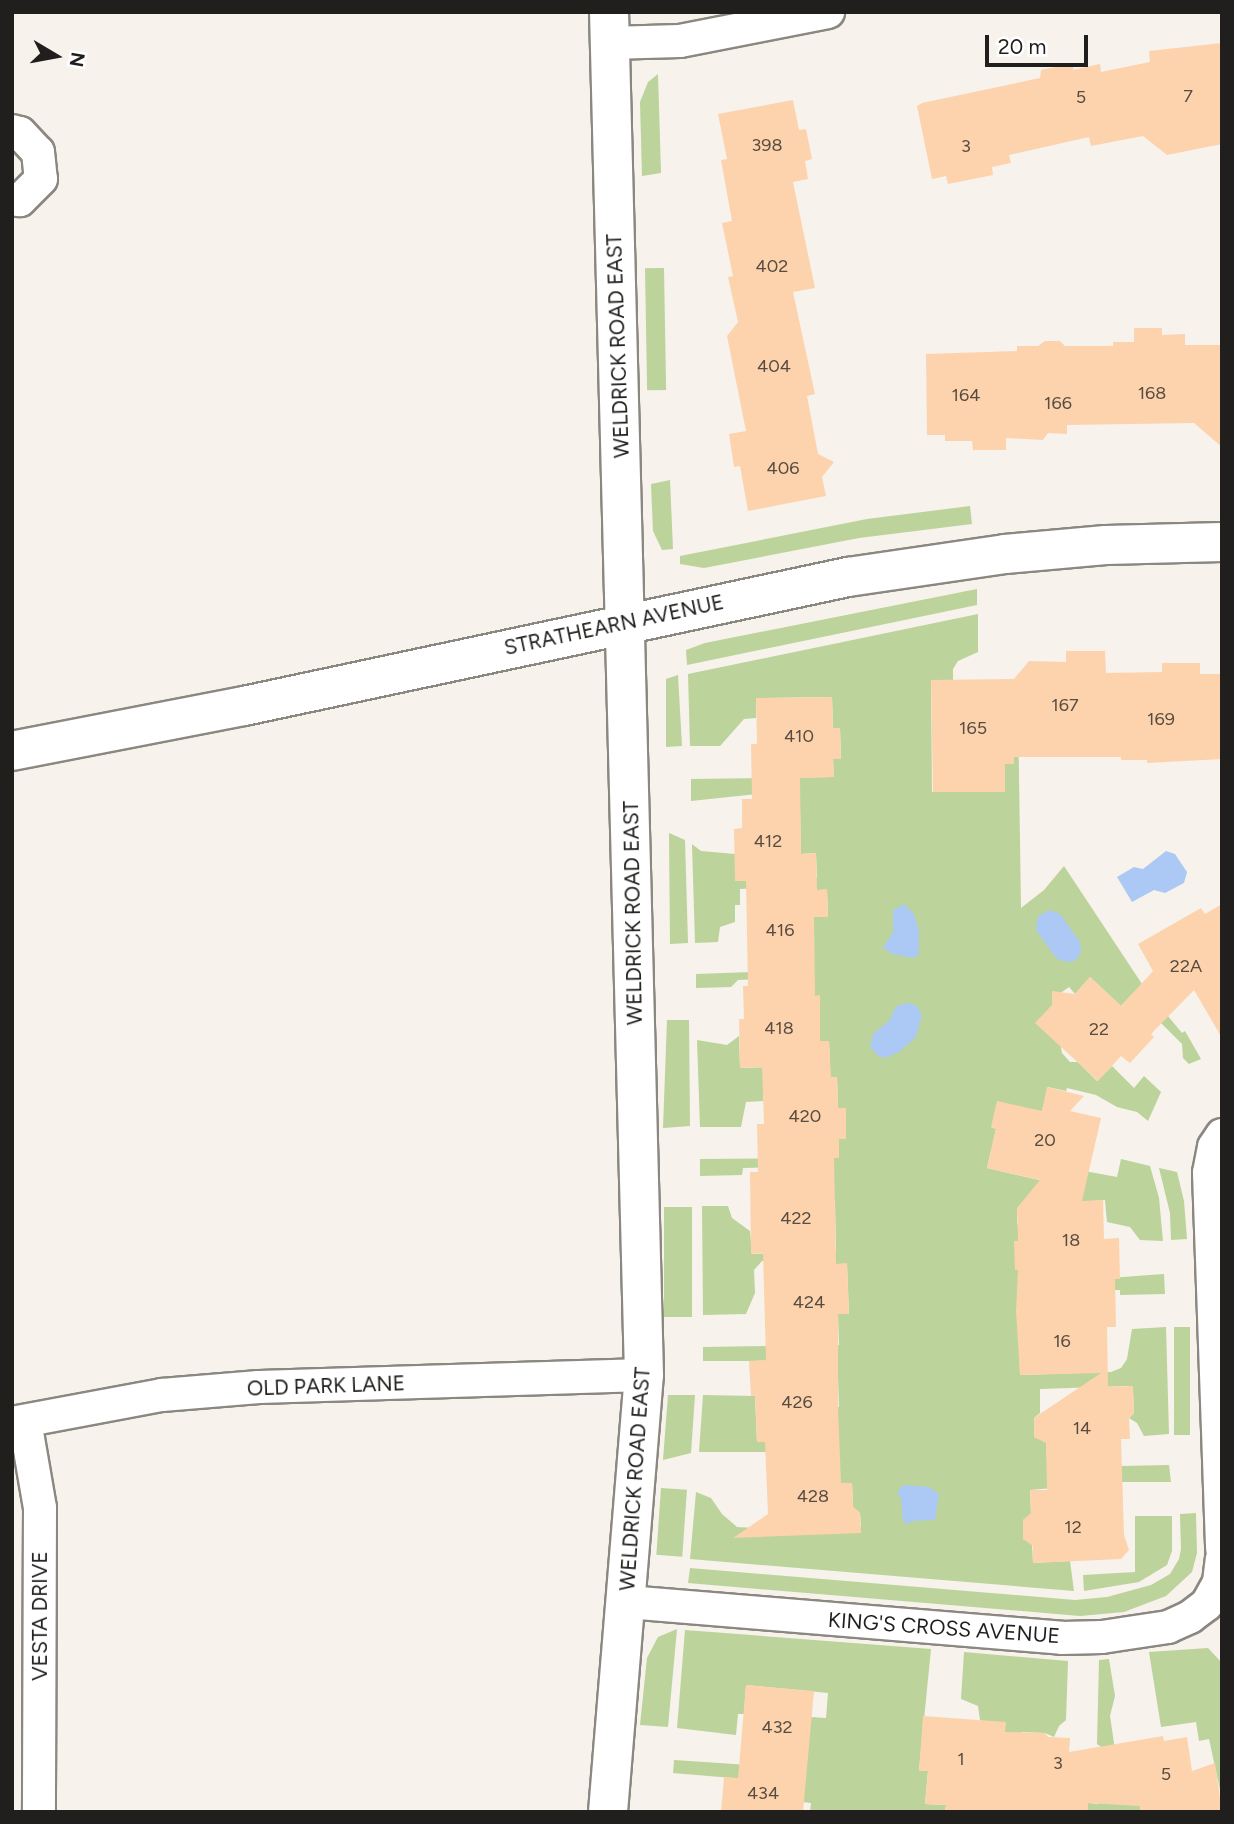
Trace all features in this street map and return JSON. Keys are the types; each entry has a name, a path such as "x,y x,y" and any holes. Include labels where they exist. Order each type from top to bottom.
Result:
{"street":[{"path":"609,27 680,41 828,12"},
{"name":"WELDRICK ROAD EAST","path":"608,1812 643,1376 609,27"},
{"path":"12,131 20,132 38,152 41,179 20,200 12,200"},
{"name":"STRATHEARN AVENUE","path":"12,751 244,706 626,622 848,577 1005,554 1106,545 1222,542"},
{"path":"1222,1135 1214,1147 1209,1173 1222,1549"},
{"name":"OLD PARK LANE","path":"18,1422 162,1395 204,1391 643,1376"},
{"name":"VESTA DRIVE","path":"18,1422 40,1508 39,1812"},
{"name":"KING'S CROSS AVENUE","path":"626,1602 1062,1638 1102,1637 1168,1627 1190,1616 1207,1604 1219,1582 1222,1559"}],"green space":[{"path":"658,74 661,173 642,176 640,102 648,82"},
{"path":"645,268 664,268 666,390 647,390"},
{"path":"670,480 673,549 662,550 653,531 651,484"},
{"path":"970,506 972,524 859,538 704,568 680,564 680,556 867,519"},
{"path":"977,589 977,605 687,665 686,650 705,643"},
{"path":"978,614 978,652 958,661 953,669 953,680 931,680 932,792 1005,792 1005,764 1014,764 1014,709 1018,709 1021,908 1044,890 1064,866 1144,987 1182,1033 1185,1031 1201,1059 1189,1064 1183,1058 1182,1044 1132,994 1121,1006 1090,977 1075,994 1069,987 1052,999 1062,1053 1070,1062 1078,1062 1097,1081 1112,1066 1134,1088 1144,1076 1161,1092 1148,1121 1137,1112 1117,1107 1096,1095 1067,1088 1066,1091 1048,1087 1042,1111 991,1127 996,1129 987,1168 1074,1188 1079,1170 1117,1177 1121,1159 1150,1166 1159,1198 1163,1241 1140,1240 1130,1227 1107,1222 1105,1200 1017,1208 1017,1224 1081,1280 1164,1274 1165,1294 1120,1295 1120,1290 1079,1290 1019,1331 1020,1375 1111,1372 1121,1368 1127,1359 1132,1329 1166,1327 1169,1434 1144,1436 1137,1423 1129,1418 1134,1413 1133,1391 1128,1386 1040,1389 1040,1413 1034,1418 1034,1437 1046,1441 1047,1462 1121,1466 1169,1465 1171,1482 1122,1482 1030,1490 1031,1515 1023,1520 1023,1539 1032,1544 1033,1563 1070,1561 1074,1591 690,1559 696,1492 711,1498 722,1514 737,1527 853,1533 861,1526 860,1513 853,1507 852,1483 841,1483 767,1452 699,1452 703,1395 755,1396 757,1442 833,1439 832,1408 839,1407 838,1377 749,1361 703,1361 703,1347 839,1345 838,1314 849,1314 847,1264 834,1264 834,1259 762,1261 754,1270 755,1293 746,1314 703,1315 702,1206 728,1206 732,1218 750,1231 752,1254 836,1251 835,1201 820,1166 743,1168 742,1175 700,1176 700,1159 839,1158 839,1139 846,1139 846,1109 838,1108 837,1077 763,1078 763,1101 746,1102 741,1127 700,1127 697,1040 727,1045 739,1036 740,1068 830,1065 829,1041 820,1041 820,996 800,996 814,917 828,916 827,890 813,890 812,885 740,889 740,905 735,905 735,922 720,927 718,942 695,943 692,844 701,851 735,854 817,878 816,853 801,854 800,806 775,792 691,801 691,779 834,777 833,759 841,758 840,729 833,728 832,697 756,698 756,718 744,719 720,746 690,746 688,674"},
{"path":"678,675 682,746 666,747 666,679"},
{"path":"669,833 685,840 688,943 670,944"},
{"path":"752,972 760,979 738,980 731,987 696,988 696,974"},
{"path":"667,1020 689,1020 690,1126 663,1128"},
{"path":"1159,1168 1177,1172 1184,1201 1187,1239 1171,1240 1170,1213"},
{"path":"664,1207 692,1207 692,1317 664,1317"},
{"path":"1174,1327 1190,1327 1190,1435 1174,1435"},
{"path":"668,1395 695,1395 691,1453 663,1460"},
{"path":"661,1488 687,1490 682,1557 656,1555"},
{"path":"1196,1513 1197,1553 1192,1572 1166,1596 1124,1612 1080,1616 688,1583 690,1568 1075,1600 1107,1597 1151,1585 1170,1574 1179,1559 1181,1549 1180,1514"},
{"path":"1135,1516 1172,1516 1172,1551 1167,1565 1139,1582 1084,1591 1083,1575 1135,1572"},
{"path":"677,1629 668,1727 640,1725 647,1658 658,1637"},
{"path":"685,1630 931,1649 919,1770 928,1771 925,1804 946,1805 945,1812 810,1812 811,1803 803,1802 804,1784 673,1773 674,1760 749,1765 811,1717 826,1718 828,1693 746,1685 744,1714 738,1714 736,1735 677,1728"},
{"path":"1208,1648 1222,1663 1222,1799 1209,1739 1199,1741 1196,1722 1161,1727 1149,1652"},
{"path":"964,1652 1068,1661 1066,1720 1059,1726 1054,1737 1045,1733 1022,1732 1017,1739 980,1720 978,1706 961,1699"},
{"path":"1109,1659 1115,1696 1110,1716 1115,1750 1136,1786 1141,1812 1088,1812 1088,1803 1098,1804 1104,1749 1097,1744 1099,1660"}],"water":[{"path":"1166,851 1175,854 1187,872 1184,883 1165,893 1154,890 1132,902 1117,877 1134,867 1143,869"},
{"path":"904,904 914,914 919,931 919,953 914,958 892,954 883,947 893,933 893,910"},
{"path":"1050,910 1060,914 1080,942 1081,952 1075,961 1066,962 1056,958 1036,930 1038,916"},
{"path":"909,1003 917,1006 922,1015 916,1037 899,1052 885,1058 877,1055 870,1046 873,1034 889,1021 896,1006"},
{"path":"903,1485 929,1487 939,1494 935,1520 911,1521 908,1525 903,1521 901,1498 897,1493"}],"building":[{"path":"1222,43 1222,144 1167,155 1143,136 1091,146 1089,137 1009,155 1011,163 992,167 993,175 948,184 946,176 932,179 917,106 922,103 1040,78 1041,70 1074,63 1073,70 1100,64 1101,72 1150,62 1149,51"},
{"path":"793,100 799,130 806,129 812,159 805,161 808,179 793,182 815,288 793,292 815,394 807,396 818,454 834,462 822,477 826,496 748,511 740,466 734,467 729,434 746,431 727,336 738,322 728,277 733,276 722,223 732,221 721,160 727,159 718,114"},
{"path":"1134,328 1162,328 1162,335 1185,334 1185,345 1222,345 1222,447 1194,423 1067,425 1067,434 1048,433 1043,440 1006,438 1006,450 973,450 972,441 945,441 945,435 927,435 926,354 1017,351 1017,346 1038,346 1045,341 1060,341 1065,346 1113,346 1113,342 1134,342"},
{"path":"1066,651 1105,651 1106,673 1162,672 1162,663 1200,663 1200,674 1222,674 1222,759 1147,763 1147,760 1121,760 1121,757 1014,757 1014,764 1005,764 1005,792 933,792 931,680 1014,679 1029,661 1066,662"},
{"path":"832,697 833,728 840,728 841,759 833,759 834,777 800,778 801,854 816,853 817,890 827,889 828,917 814,917 815,996 820,995 820,1041 829,1041 831,1077 837,1077 838,1108 846,1108 846,1139 839,1139 839,1158 834,1158 836,1264 847,1263 849,1314 838,1314 838,1407 841,1483 852,1483 853,1507 860,1513 861,1533 733,1538 768,1514 765,1442 757,1442 755,1396 751,1396 749,1361 766,1360 763,1253 751,1254 750,1172 758,1172 757,1124 764,1124 762,1067 740,1068 739,1019 744,1019 743,986 748,986 746,881 735,881 734,829 742,828 742,799 752,799 751,744 757,744 756,698"},
{"path":"1222,904 1222,1038 1194,990 1151,1034 1154,1037 1130,1063 1121,1056 1098,1081 1035,1023 1052,1005 1052,991 1075,994 1090,977 1121,1006 1153,971 1138,944 1201,908 1205,914"},
{"path":"1047,1087 1084,1096 1070,1111 1101,1118 1082,1201 1103,1200 1104,1239 1119,1238 1120,1279 1115,1279 1116,1327 1107,1327 1108,1387 1133,1386 1134,1413 1129,1418 1130,1439 1121,1439 1124,1535 1129,1550 1121,1559 1033,1563 1033,1546 1023,1539 1023,1520 1031,1513 1030,1490 1047,1490 1046,1443 1034,1437 1034,1418 1101,1373 1020,1375 1016,1311 1018,1270 1015,1270 1014,1241 1018,1241 1017,1208 1040,1180 987,1168 996,1129 991,1127 997,1101 1042,1111"},
{"path":"746,1685 814,1691 803,1812 721,1812 724,1777 738,1778"},
{"path":"923,1716 1006,1722 1005,1732 1045,1733 1048,1737 1070,1738 1069,1752 1163,1736 1164,1741 1187,1737 1192,1771 1215,1763 1222,1812 1141,1812 1140,1806 1088,1803 1088,1812 945,1812 946,1805 925,1804 928,1771 919,1771"}]}
